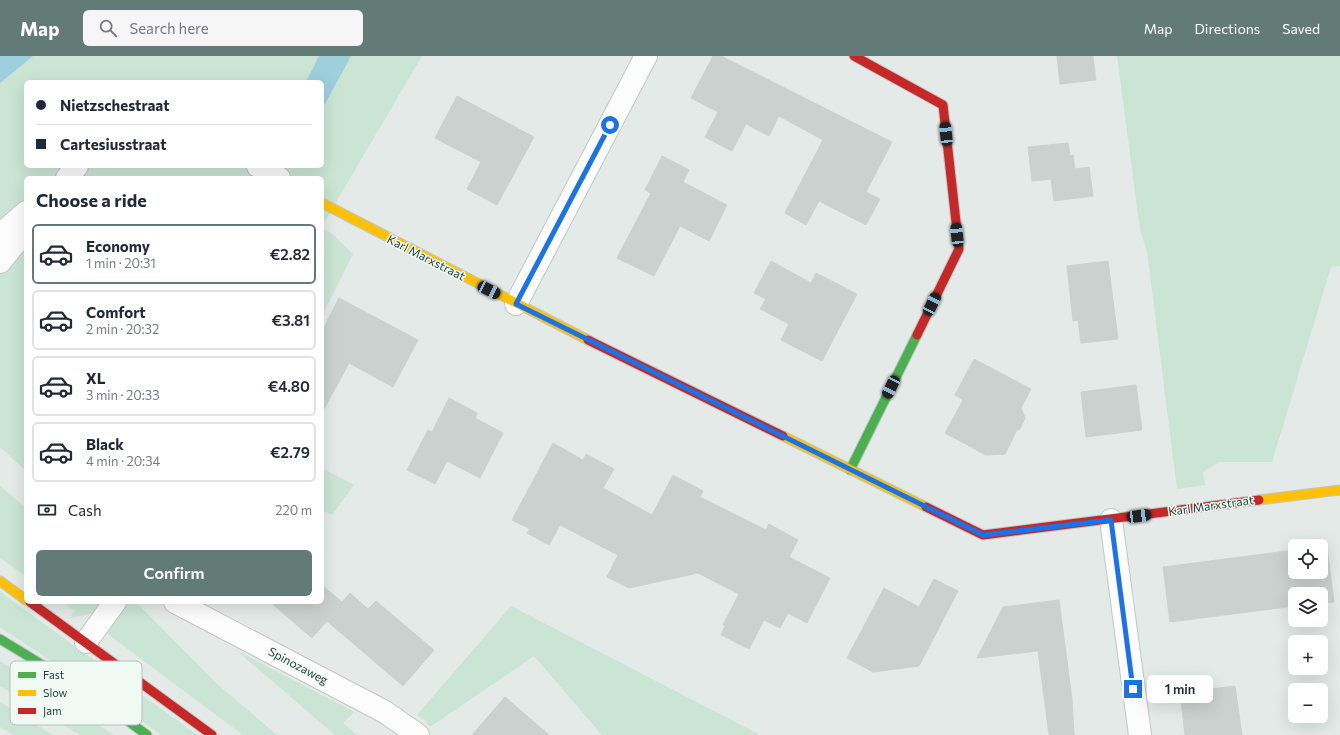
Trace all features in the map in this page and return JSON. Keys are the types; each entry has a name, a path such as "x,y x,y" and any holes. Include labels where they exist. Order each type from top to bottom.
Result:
{"street":[{"path":"516,304 646,56"},
{"path":"850,470 959,249 943,105 854,56"},
{"path":"262,168 276,176"},
{"name":"Karl Marxstraat","path":"324,204 516,304 983,535 1340,490"},
{"path":"0,235 24,214"},
{"path":"0,262 24,232"},
{"path":"1111,520 1140,735"},
{"path":"0,581 24,599"},
{"path":"33,604 112,661"},
{"path":"86,642 114,604"},
{"name":"Spinozaweg","path":"179,604 385,712 418,735"},
{"path":"0,639 36,661"},
{"path":"142,683 212,735"},
{"path":"133,725 147,735"}],"green space":[{"path":"9,56 422,56 324,223 324,176 24,176 24,469 0,447 0,64"},
{"path":"1117,56 1340,56 1340,266 1331,267 1272,462 1219,462 1203,472 1205,485 1177,489 1147,251 1140,230"},
{"path":"324,229 331,233 353,254 324,312"},
{"path":"324,469 354,485 332,515 324,511"},
{"path":"0,486 24,506 24,575 0,558"},
{"path":"0,592 95,661 52,661 0,627"},
{"path":"65,604 101,604 94,613 70,618 75,611"},
{"path":"126,604 138,604 216,683 277,735 243,735 105,632"},
{"path":"511,606 760,735 602,735 534,656 430,727 424,719 417,715"},
{"path":"236,650 354,712 343,723 357,735 335,735"},
{"path":"0,661 10,667 10,692 0,686"},
{"path":"142,695 197,735 161,735 142,721"},
{"path":"0,702 10,708 10,725 37,725 53,735 14,735 0,727"},
{"path":"64,725 99,725 113,735 80,735"}],"water":[{"path":"0,56 33,56 0,83"},
{"path":"319,56 351,56 324,105 324,80 307,80"}],"building":[{"path":"713,56 721,56 892,142 866,192 880,199 866,225 819,201 806,225 785,213 823,140 779,116 769,136 746,124 732,151 705,137 718,112 691,98"},
{"path":"1057,56 1093,56 1096,80 1060,84"},
{"path":"457,96 534,137 497,205 467,189 481,162 435,138"},
{"path":"1068,143 1070,156 1073,155 1075,169 1089,167 1093,196 1054,201 1051,179 1032,181 1028,147"},
{"path":"662,156 689,170 683,182 727,205 709,241 680,226 654,276 617,258 651,193 645,190"},
{"path":"771,261 811,283 816,273 857,294 822,361 781,340 789,324 760,309 766,299 754,293"},
{"path":"1108,261 1118,339 1081,343 1078,320 1073,321 1067,266"},
{"path":"339,298 418,340 393,387 349,363 324,409 324,327"},
{"path":"974,359 1031,389 1021,408 1025,418 1005,454 986,455 945,433 963,400 955,395"},
{"path":"1136,385 1142,430 1086,437 1081,392"},
{"path":"449,398 477,413 475,418 503,433 480,478 447,461 435,484 407,470 428,430 432,432"},
{"path":"553,443 583,460 586,454 614,469 603,488 652,515 673,475 703,491 700,497 766,530 769,524 798,540 789,557 830,578 807,623 788,613 780,628 764,620 749,649 721,635 725,626 723,625 739,594 698,573 629,588 607,577 618,555 560,525 549,545 527,533 530,529 512,520"},
{"path":"1288,551 1288,579 1328,579 1328,554 1334,602 1328,602 1328,587 1288,587 1288,607 1170,622 1163,567"},
{"path":"934,579 958,591 919,666 873,672 847,658 884,588 919,607"},
{"path":"324,587 342,602 350,593 368,609 376,601 434,650 403,686 327,621 312,638 272,604 324,604"},
{"path":"1059,600 1072,699 1074,735 1049,735 1038,651 977,658 1003,607"},
{"path":"1235,686 1242,735 1185,735 1180,693"},
{"path":"505,697 549,735 472,735"}],"traffic: fast":[{"path":"850,470 917,335"},
{"path":"0,639 36,661"},
{"path":"133,725 147,735"}],"traffic: slow":[{"path":"324,204 588,340"},
{"path":"783,436 926,507"},
{"path":"1259,500 1340,490"},
{"path":"0,581 24,599"}],"traffic: jam":[{"path":"854,56 943,105 959,249 917,335"},
{"path":"588,340 783,436"},
{"path":"926,507 983,535 1259,500"},
{"path":"33,604 111,661"},
{"path":"142,684 212,735"}],"route":[{"path":"610,125 516,304 983,535 1111,520 1133,689"}]}
